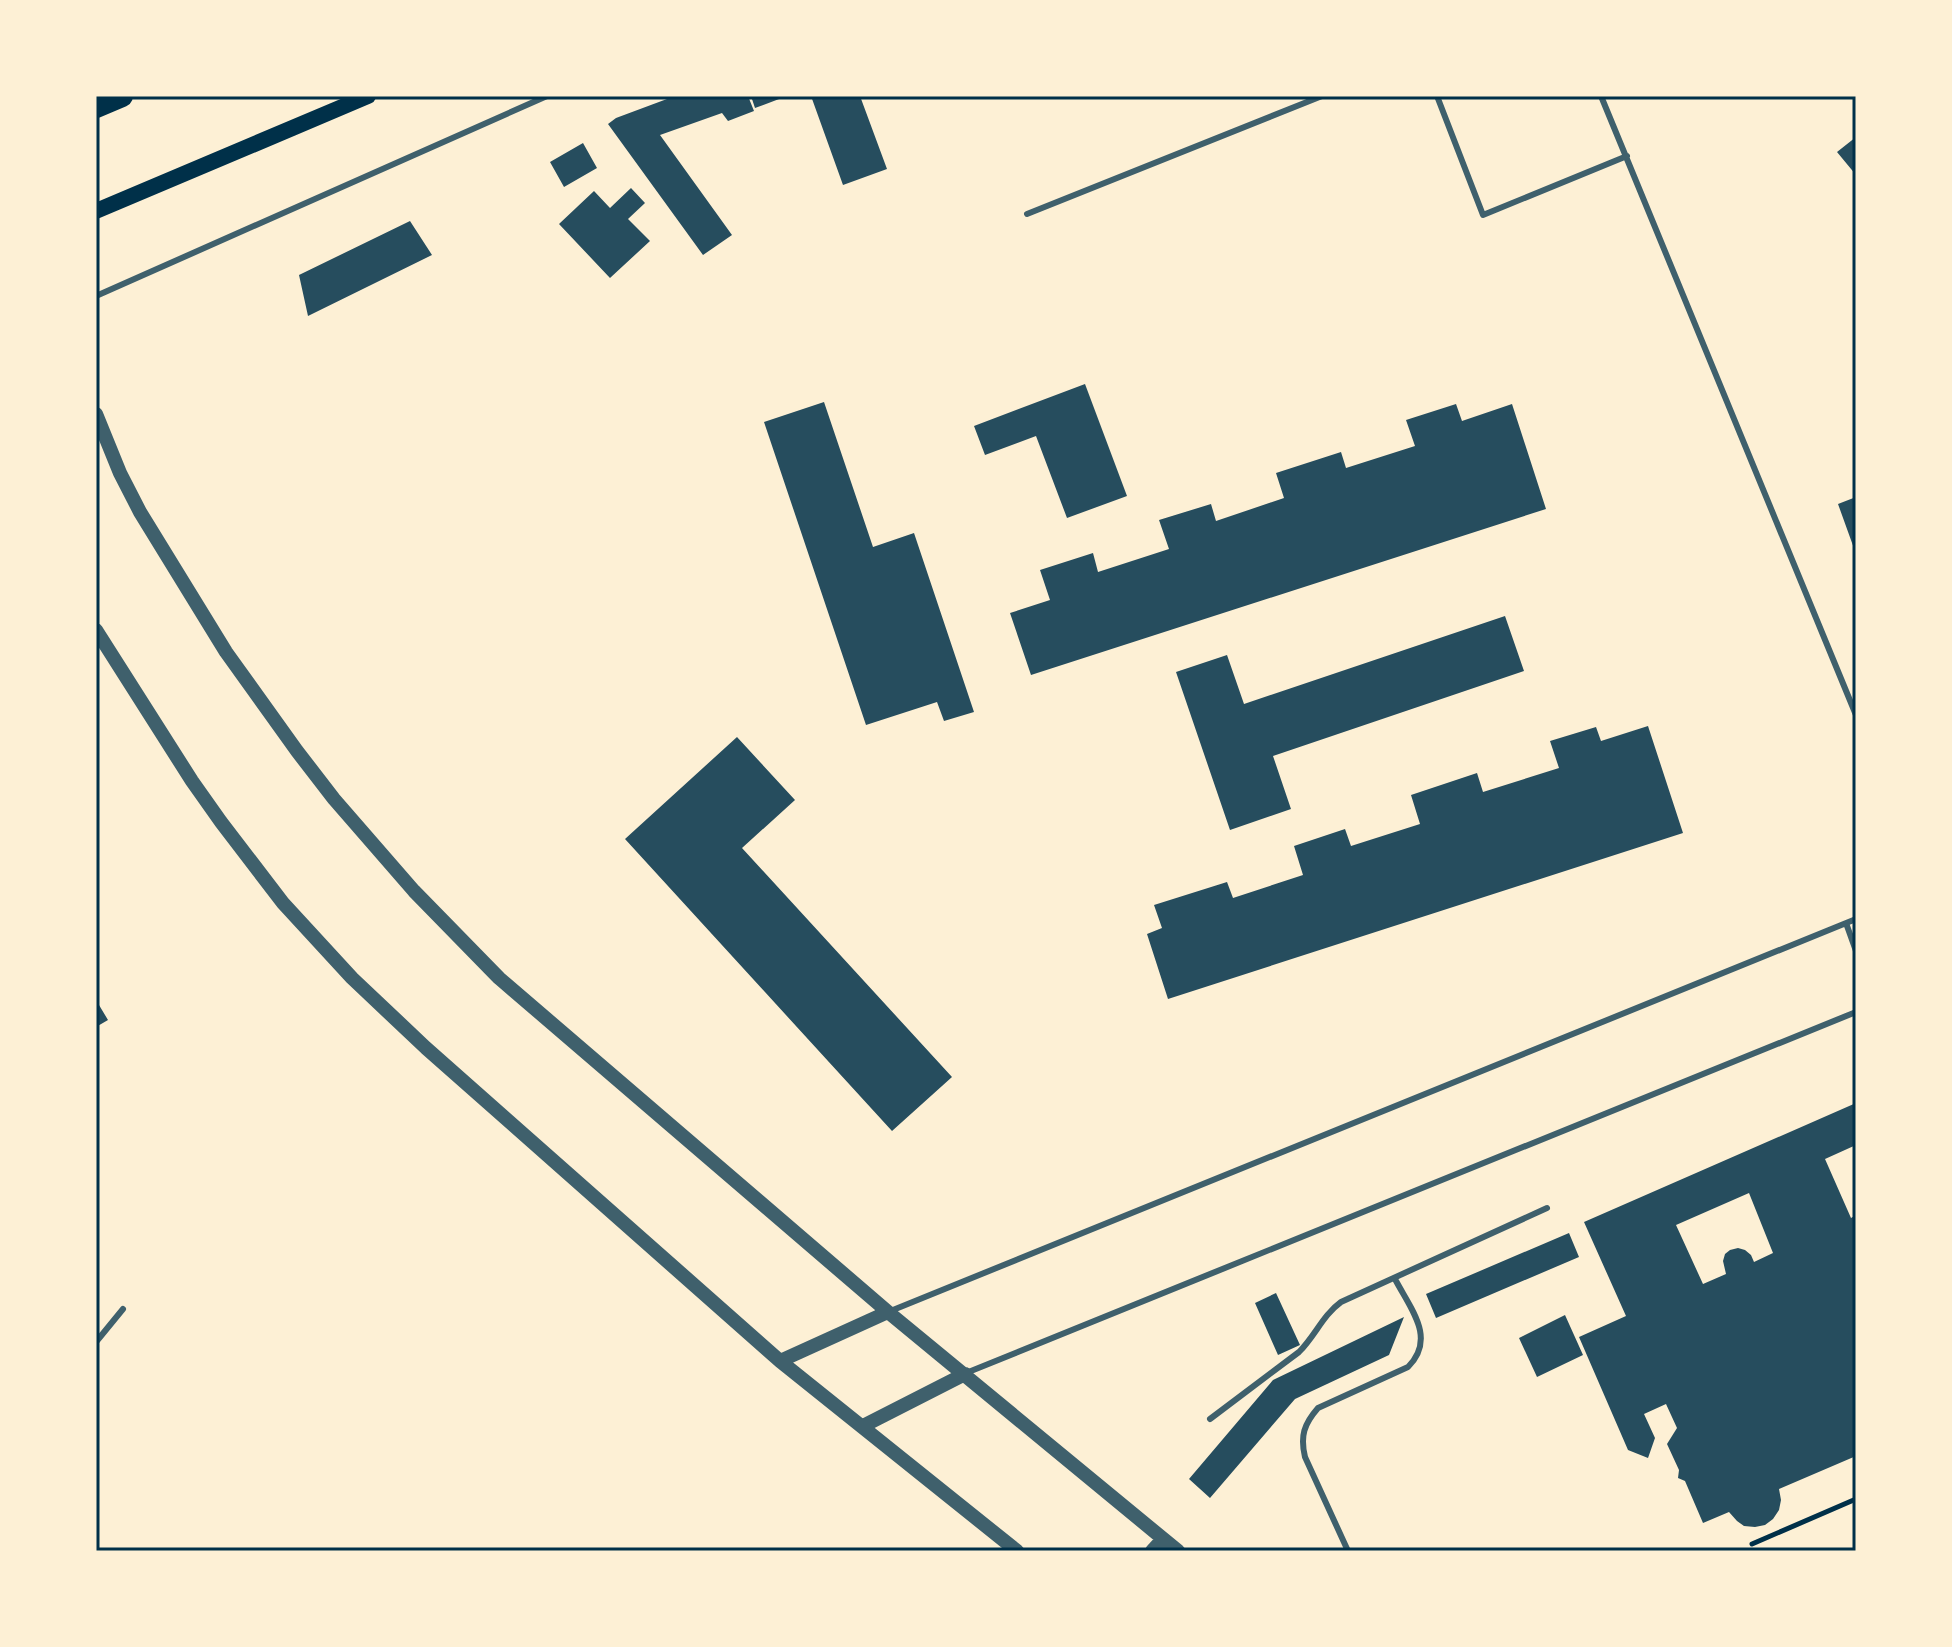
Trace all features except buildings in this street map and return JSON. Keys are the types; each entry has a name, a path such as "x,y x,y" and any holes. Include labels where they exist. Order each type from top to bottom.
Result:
{"highway":[{"path":"96,107 122,96"}],"main road":[{"path":"96,211 368,96"}],"street":[{"path":"96,414 140,512 226,652 297,751 373,846 414,891 499,978 888,1312 1178,1551"},
{"path":"96,630 221,822 283,903 334,960 388,1014 780,1361 1017,1551"},
{"path":"780,1361 888,1312"},
{"path":"863,1426 965,1374"},
{"path":"1152,1551 1163,1539"}],"lane":[{"path":"96,296 547,96"},
{"path":"1027,214 1322,96"},
{"path":"1437,96 1483,215 1627,156"},
{"path":"1601,96 1856,715"},
{"path":"888,1312 1856,919"},
{"path":"1846,923 1856,951"},
{"path":"965,1374 1856,1012"},
{"path":"1210,1419 1299,1352 1341,1302 1547,1208"},
{"path":"1348,1551 1305,1457 1303,1430 1318,1408 1408,1367 1416,1359 1422,1340 1420,1330 1395,1279"},
{"path":"96,1342 123,1309"}],"path":[{"path":"1752,1544 1856,1499"}]}
